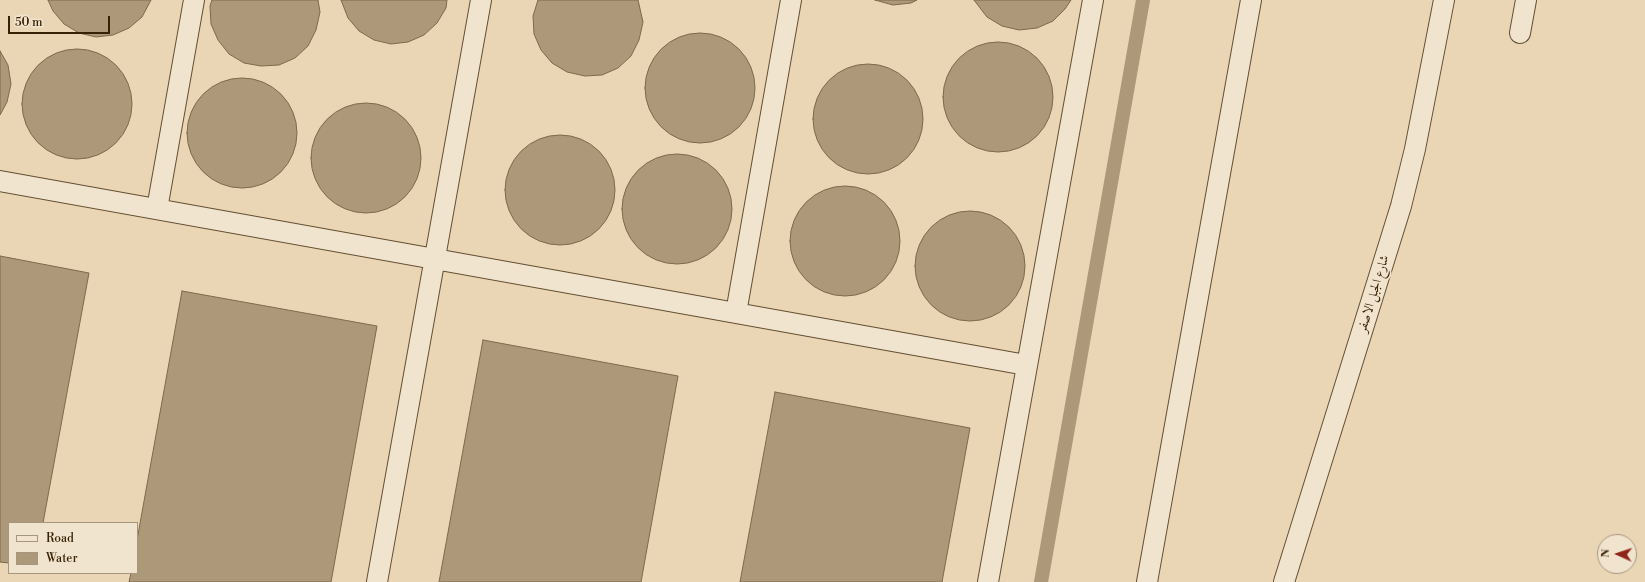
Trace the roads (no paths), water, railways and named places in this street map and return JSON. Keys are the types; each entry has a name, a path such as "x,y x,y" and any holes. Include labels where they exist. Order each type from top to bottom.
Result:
{"street":[{"path":"156,209 194,0"},
{"path":"377,582 434,259 482,0"},
{"path":"736,313 791,0"},
{"path":"988,582 1093,0"},
{"path":"1147,582 1252,0"},
{"name":"شارع الجبل الاصفر","path":"1284,582 1401,206 1415,149 1444,0"},
{"path":"1520,33 1526,0"},
{"path":"0,181 1026,365"}],"water":[{"path":"48,0 151,0 142,17 129,28 113,35 96,37 79,33 64,24 53,11"},
{"path":"212,0 318,0 320,12 316,30 308,46 295,58 279,65 261,66 244,63 229,54 218,40 211,24 210,6"},
{"path":"341,0 447,0 446,8 437,23 424,35 408,42 391,44 374,40 359,31 348,18"},
{"path":"538,0 638,0 643,22 639,40 631,56 618,68 602,75 585,76 567,72 552,63 541,50 534,34 533,16"},
{"path":"875,0 917,0 911,3 893,5"},
{"path":"974,0 1071,0 1065,9 1053,21 1037,28 1019,30 1002,26 987,17"},
{"path":"700,33 711,34 721,38 739,49 750,67 754,77 754,99 750,109 739,127 721,138 711,142 700,143 689,142 679,138 661,127 650,109 646,99 645,88 646,77 650,67 661,49 679,38 689,34"},
{"path":"998,42 1009,43 1019,47 1037,58 1048,76 1052,86 1052,108 1048,118 1037,136 1019,147 1009,151 998,152 987,151 977,147 959,136 948,118 944,108 943,97 944,86 948,76 959,58 977,47 987,43"},
{"path":"77,49 88,50 98,54 116,65 127,83 131,93 131,115 127,125 116,143 98,154 88,158 77,159 66,158 56,154 38,143 27,125 23,115 22,104 23,93 27,83 38,65 56,54 66,50"},
{"path":"0,51 8,65 11,84 7,102 0,115"},
{"path":"868,64 879,65 889,69 907,80 918,98 922,108 922,130 918,140 907,158 889,169 879,173 868,174 857,173 847,169 829,158 818,140 814,130 813,119 814,108 818,98 829,80 847,69 857,65"},
{"path":"242,78 253,79 263,83 281,94 292,112 296,122 296,144 292,154 281,172 263,183 253,187 242,188 231,187 221,183 203,172 192,154 188,144 187,133 188,122 192,112 203,94 221,83 231,79"},
{"path":"366,103 377,104 387,108 405,119 416,137 420,147 420,169 416,179 405,197 387,208 377,212 366,213 355,212 345,208 327,197 316,179 312,169 311,158 312,147 316,137 327,119 345,108 355,104"},
{"path":"560,135 571,136 581,140 599,151 610,169 614,179 614,201 610,211 599,229 581,240 571,244 560,245 549,244 539,240 521,229 510,211 506,201 505,190 506,179 510,169 521,151 539,140 549,136"},
{"path":"677,154 688,155 698,159 716,170 727,188 731,198 731,220 727,230 716,248 698,259 688,263 677,264 666,263 656,259 638,248 627,230 623,220 622,209 623,198 627,188 638,170 656,159 666,155"},
{"path":"845,186 856,187 866,191 884,202 895,220 899,230 899,252 895,262 884,280 866,291 856,295 845,296 834,295 824,291 806,280 795,262 791,252 790,241 791,230 795,220 806,202 824,191 834,187"},
{"path":"970,211 981,212 991,216 1009,227 1020,245 1024,255 1024,277 1020,287 1009,305 991,316 981,320 970,321 959,320 949,316 931,305 920,287 916,277 915,266 916,255 920,245 931,227 949,216 959,212"},
{"path":"0,256 89,273 43,522 8,522 8,563 0,562"},
{"path":"182,291 377,326 331,582 129,582 131,574 138,574 138,534"},
{"path":"483,340 678,376 641,582 439,582"},
{"path":"775,392 970,428 942,582 740,582"}],"waterway":[{"path":"1041,582 1143,0"}]}
